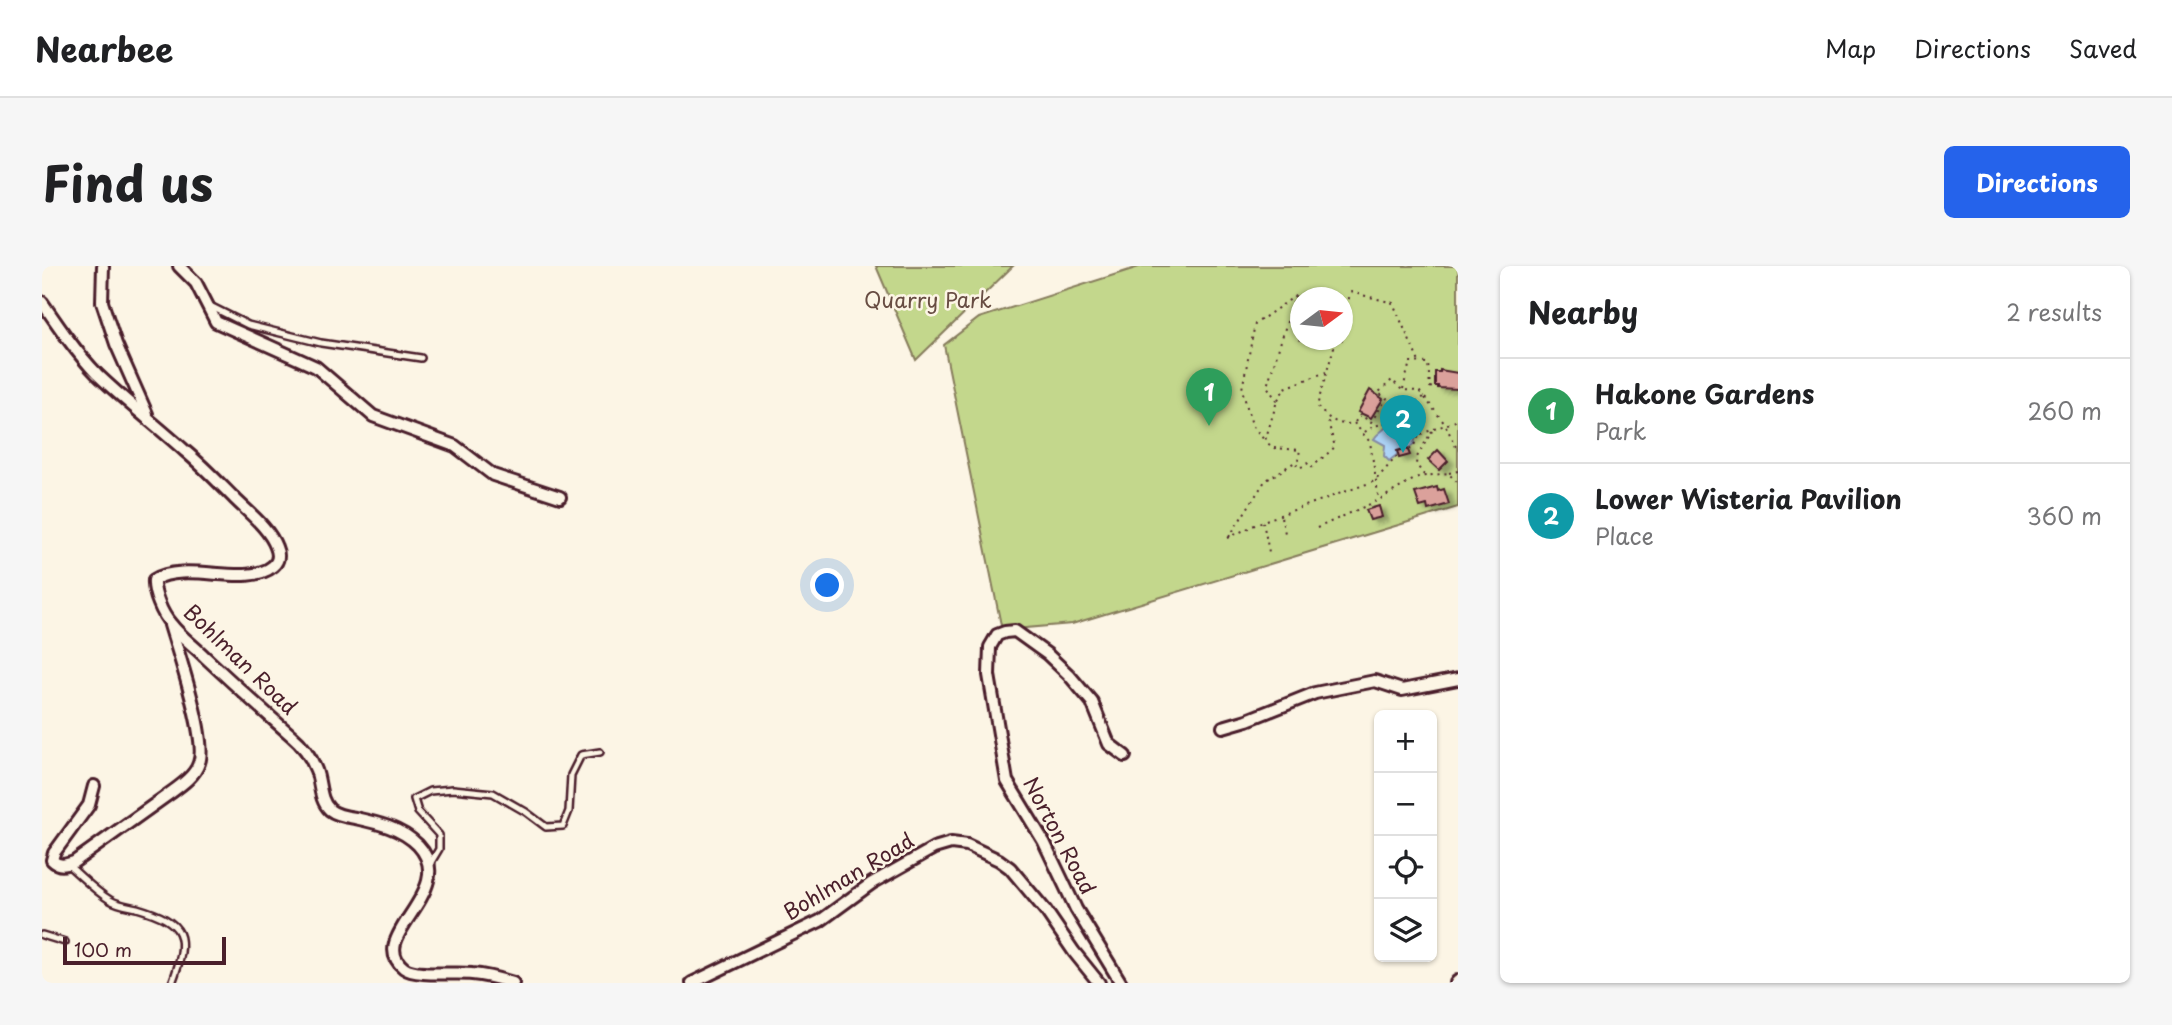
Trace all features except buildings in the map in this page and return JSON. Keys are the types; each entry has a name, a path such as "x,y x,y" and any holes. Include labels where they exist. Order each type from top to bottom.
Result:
{"street":[{"path":"103,266 102,302 116,344 150,419"},
{"path":"179,266 196,283 216,322 316,367 373,416 455,446 493,475 560,497"},
{"name":"Bohlman Road","path":"42,302 85,361 188,453 272,538 278,555 273,566 257,573 176,572 161,575 154,580 153,589 169,623 308,752 317,772 321,795 330,810 343,816 388,825 415,842 424,852 429,867"},
{"path":"94,786 89,805 54,853 52,860 57,864 74,862 175,790 196,769 200,761 201,751 193,706 169,623"},
{"name":"Norton Road","path":"1121,983 1076,909 1044,842 1007,781 989,674 990,647 997,635 1015,631 1061,668 1092,702 1109,744 1125,757"},
{"path":"1223,727 1315,693 1375,681 1402,691 1458,680"},
{"name":"Bohlman Road","path":"692,983 820,922 872,883 934,848 951,844 967,845 1010,868 1100,983"},
{"path":"429,867 430,877 426,889 394,946 395,958 405,969 429,974 471,974 513,983"}],"lane":[{"path":"207,305 248,325 321,343 421,358"},
{"path":"429,867 439,849 439,835 418,812 414,799 430,790 493,793 546,827 563,826 569,811 570,775 581,755 600,752"},
{"path":"67,864 112,901 171,920 181,937 182,954 172,983"},
{"path":"42,934 65,942"}],"path":[{"path":"1353,293 1392,303 1419,362"},
{"path":"1278,401 1267,386 1295,296 1255,324 1242,389 1252,425 1274,448 1300,450 1298,460 1265,481 1228,538 1263,521 1375,481 1398,455"},
{"path":"1333,350 1317,406 1327,417 1344,425 1354,423 1360,415 1371,422 1387,398 1378,393 1392,380 1402,390 1419,391 1445,424 1458,451"},
{"path":"1402,390 1410,362 1428,363 1430,387 1436,389"},
{"path":"1265,441 1285,388 1326,372"},
{"path":"1364,433 1369,428 1381,425 1392,411 1424,397"},
{"path":"1408,451 1413,447 1419,433 1418,419 1411,404"},
{"path":"1294,463 1300,468 1307,463 1311,468 1335,447 1327,417"},
{"path":"1387,420 1398,425 1402,432 1432,431"},
{"path":"1424,475 1416,464 1417,457 1432,431 1458,420"},
{"path":"1354,423 1370,442 1380,500"},
{"path":"1317,528 1380,500 1418,477 1458,471"},
{"path":"1448,473 1458,483"},
{"path":"1281,516 1285,533"},
{"path":"1263,521 1269,552"}],"green space":[{"name":"Quarry Park","path":"876,266 1013,266 916,360"},
{"path":"1142,266 1458,266 1458,507 1072,624 1002,630 944,345 979,318"}],"water":[{"path":"1407,409 1414,418 1414,443 1389,461 1384,456 1385,445 1374,439 1395,416"}],"place":[{"name":"Hakone Gardens","path":"1209,426"},
{"name":"Lower Wisteria Pavilion","path":"1403,453"}]}
